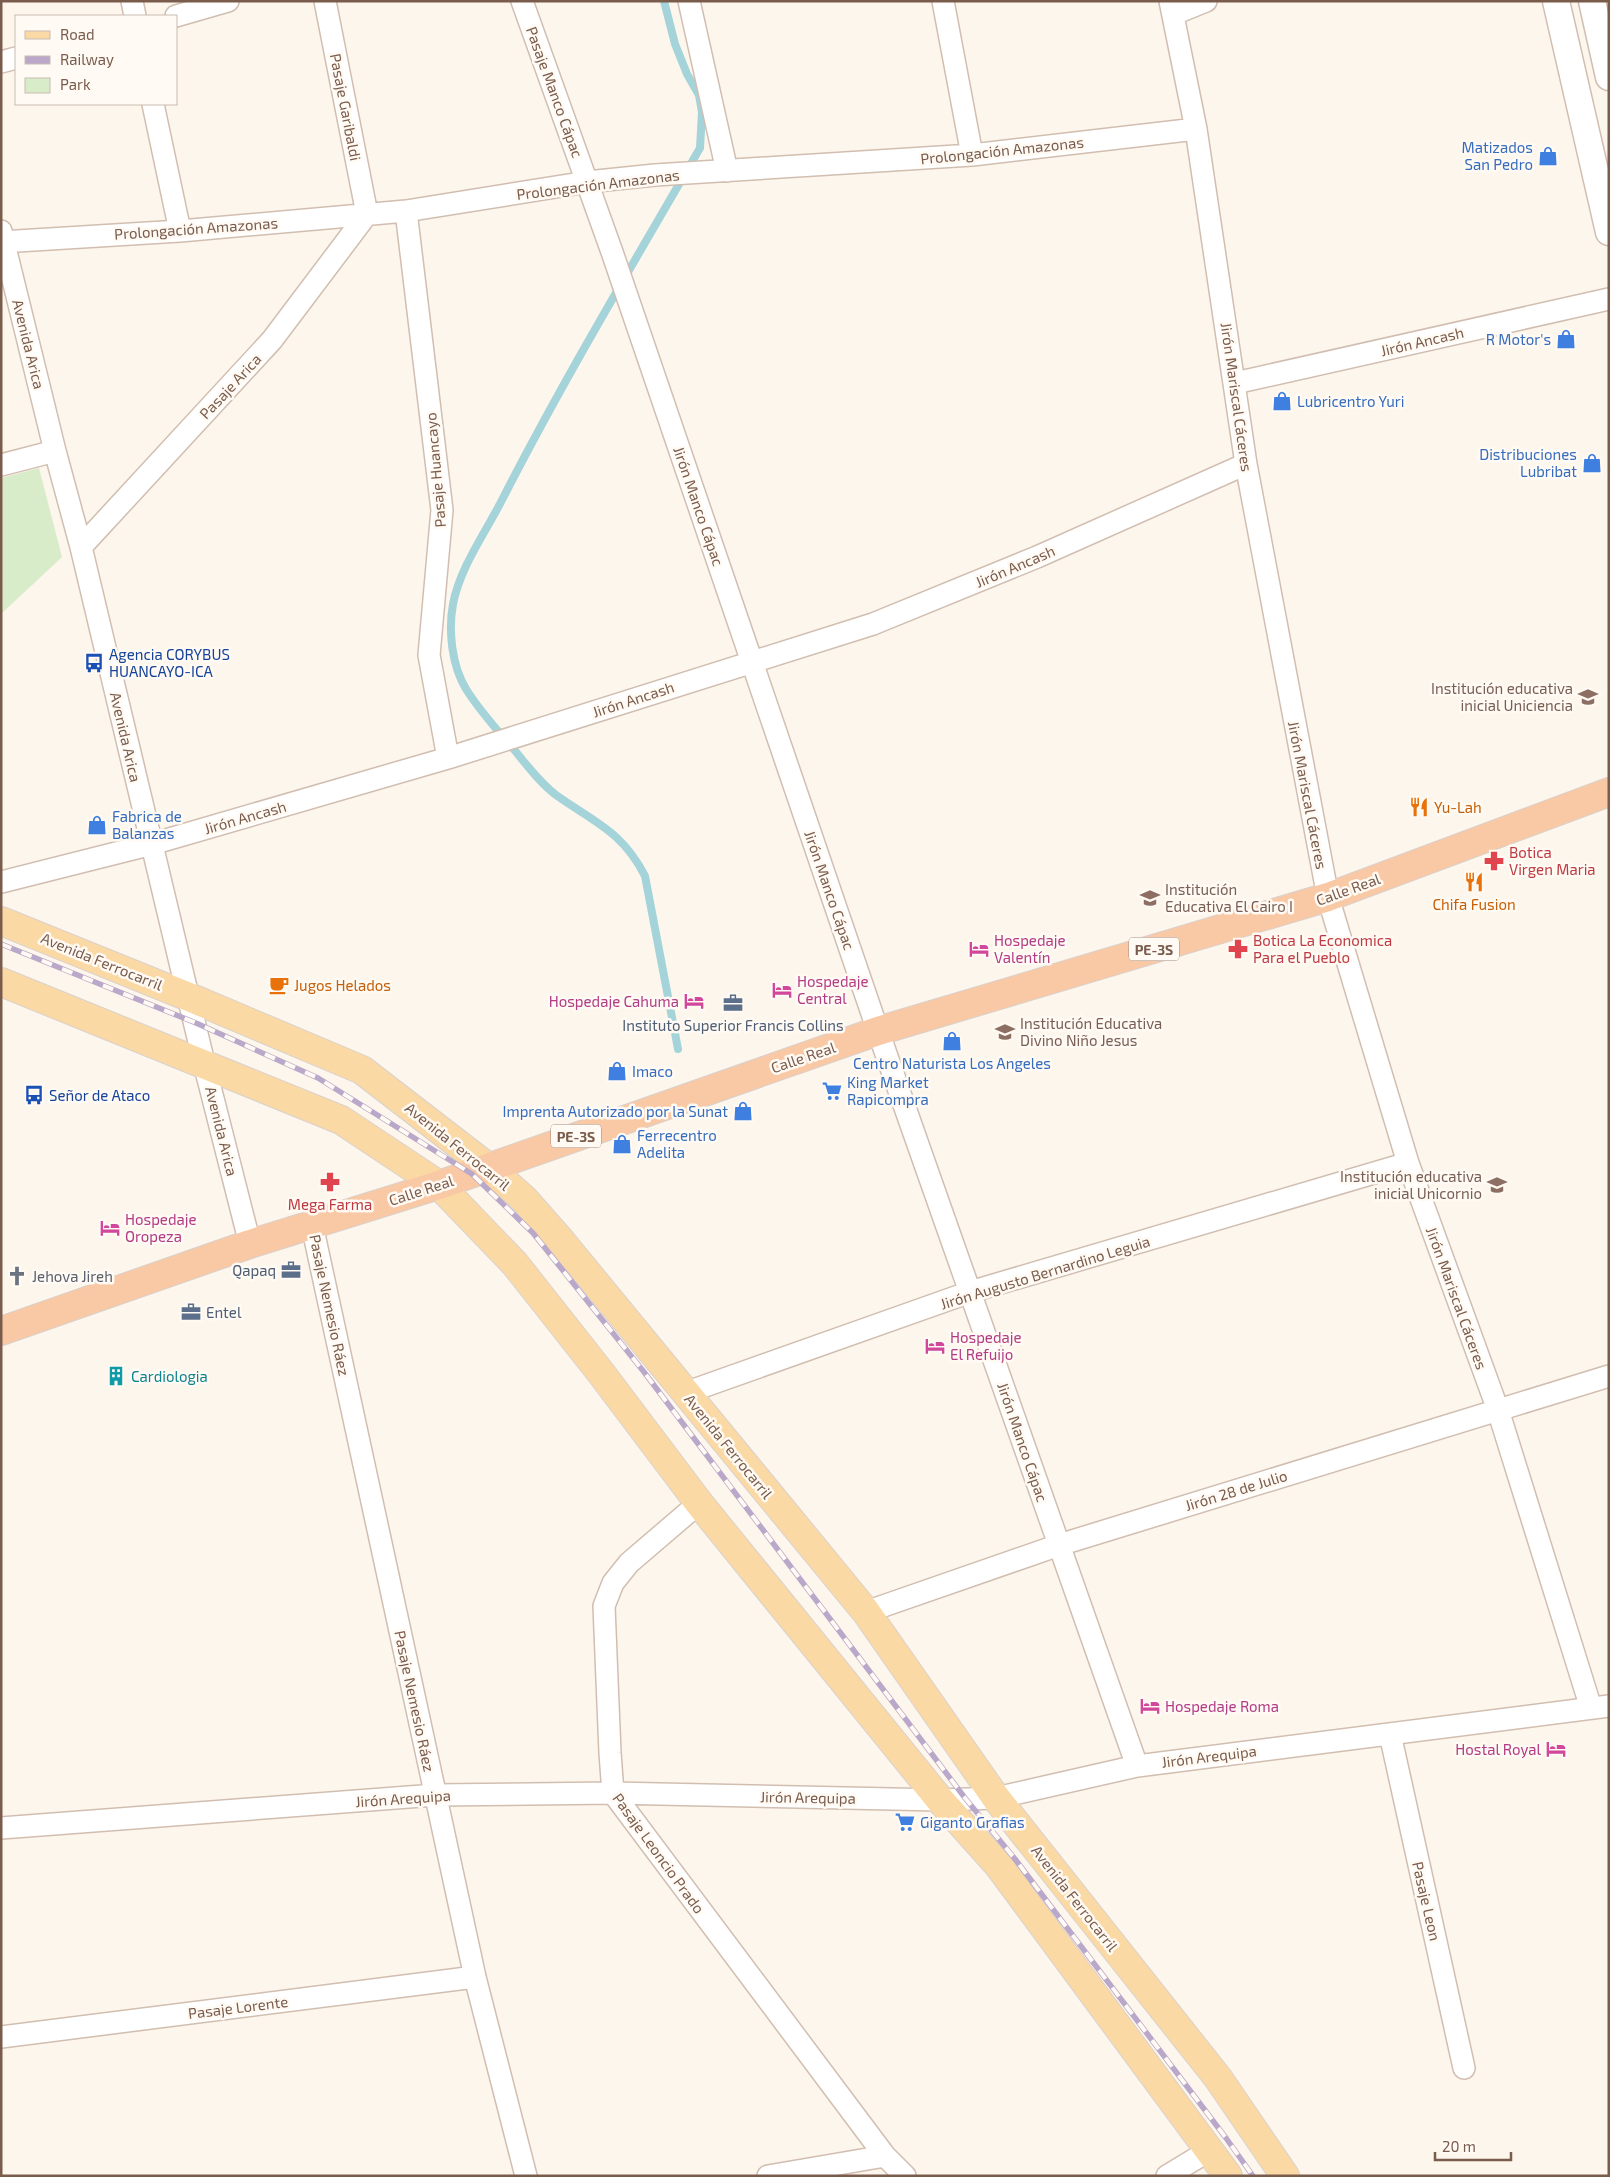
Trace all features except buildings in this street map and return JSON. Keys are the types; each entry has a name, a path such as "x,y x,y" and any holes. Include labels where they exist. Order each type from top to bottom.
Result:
{"highway":[{"name":"Calle Real","path":"1,1331 250,1244 439,1185 878,1031 1328,897 1609,792"}],"main road":[{"name":"Avenida Ferrocarril","path":"1,921 362,1070 488,1168 524,1199 561,1241 866,1612 996,1798 1218,2078 1285,2176"},
{"path":"1,982 341,1120 439,1185 515,1264 601,1373 699,1503 940,1800 999,1866 1228,2176"}],"street":[{"path":"132,1 135,15"},
{"path":"178,15 228,1"},
{"name":"Pasaje Garibaldi","path":"325,1 367,214"},
{"name":"Pasaje Manco Cápac","path":"522,1 587,182"},
{"path":"690,1 724,171"},
{"path":"943,1 972,155"},
{"path":"1172,8 1206,1"},
{"path":"1556,1 1609,232"},
{"path":"1592,1 1609,77"},
{"name":"Jirón Mariscal Cáceres","path":"1172,8 1196,130 1246,464 1328,897 1408,1163 1498,1410 1600,1707"},
{"path":"1,62 15,58"},
{"path":"153,105 180,230"},
{"name":"Prolongación Amazonas","path":"2,238 180,230 406,211 587,182 655,175 972,155 1196,130"},
{"name":"Jirón Manco Cápac","path":"587,182 753,661 878,1031 1137,1766"},
{"name":"Pasaje Huancayo","path":"406,211 442,510 429,655 448,758"},
{"name":"Pasaje Arica","path":"81,547 272,340 367,214"},
{"name":"Avenida Arica","path":"2,238 81,547 204,1063 250,1244"},
{"name":"Jirón Ancash","path":"1234,383 1609,299"},
{"path":"1,465 55,451"},
{"name":"Jirón Ancash","path":"1,882 152,844 448,758 873,624 1038,557 1246,464"},
{"name":"Jirón Augusto Bernardino Leguia","path":"685,1393 970,1292 1408,1163"},
{"name":"Pasaje Nemesio Ráez","path":"312,1225 475,1977 526,2176"},
{"name":"Jirón 28 de Julio","path":"866,1612 1059,1544 1609,1376"},
{"name":"Pasaje Leoncio Prado","path":"699,1503 629,1563 613,1583 604,1606 613,1794 886,2156 905,2176"},
{"name":"Jirón Arequipa","path":"1,1828 435,1794 613,1794 940,1800 996,1798 1137,1766 1600,1707"},
{"name":"Pasaje Leon","path":"1390,1734 1464,2068"},
{"name":"Pasaje Lorente","path":"1,2037 475,1977"},
{"path":"1167,2176 1210,2150"},
{"path":"768,2176 886,2156"}],"green space":[{"path":"39,468 62,557 1,614 1,478"}],"waterway":[{"path":"664,1 675,44 687,74 699,95 702,112 700,148 574,366 467,563 456,590 453,604 451,637 454,659 461,680 482,712 544,784 556,795 606,829 627,848 645,876 678,1049"}],"railway":[{"path":"1,944 196,1023 318,1078 472,1174 533,1233 644,1372 965,1798 1015,1859 1253,2176"}],"place":[{"name":"Matizados San Pedro","path":"1548,156"},
{"name":"R Motor's","path":"1566,339"},
{"name":"Lubricentro Yuri","path":"1282,401"},
{"name":"Distribuciones Lubribat","path":"1592,463"},
{"name":"Agencia CORYBUS HUANCAYO-ICA","path":"94,663"},
{"name":"Institución educativa inicial Uniciencia","path":"1588,697"},
{"name":"Yu-Lah","path":"1419,807"},
{"name":"Fabrica de Balanzas","path":"97,825"},
{"name":"Botica Virgen Maria","path":"1494,861"},
{"name":"Chifa Fusion","path":"1474,882"},
{"name":"Institución Educativa El Cairo I","path":"1150,898"},
{"name":"Hospedaje Valentín","path":"979,949"},
{"name":"Botica La Economica Para el Pueblo","path":"1238,949"},
{"name":"Jugos Helados","path":"279,985"},
{"name":"Hospedaje Central","path":"782,990"},
{"name":"Hospedaje Cahuma","path":"694,1001"},
{"name":"Instituto Superior Francis Collins","path":"733,1003"},
{"name":"Institución Educativa Divino Niño Jesus","path":"1005,1032"},
{"name":"Centro Naturista Los Angeles","path":"952,1041"},
{"name":"Imaco","path":"617,1071"},
{"name":"King Market Rapicompra","path":"832,1091"},
{"name":"Señor de Ataco","path":"34,1095"},
{"name":"Imprenta Autorizado por la Sunat","path":"743,1111"},
{"name":"Ferrecentro Adelita","path":"622,1144"},
{"name":"Mega Farma","path":"330,1182"},
{"name":"Institución educativa inicial Unicornio","path":"1497,1185"},
{"name":"Hospedaje Oropeza","path":"110,1228"},
{"name":"Qapaq","path":"291,1270"},
{"name":"Jehova Jireh","path":"17,1276"},
{"name":"Entel","path":"191,1312"},
{"name":"Hospedaje El Refuijo","path":"935,1346"},
{"name":"Cardiologia","path":"116,1376"},
{"name":"Hospedaje Roma","path":"1150,1706"},
{"name":"Hostal Royal","path":"1556,1749"},
{"name":"Giganto Grafias","path":"905,1822"}]}
